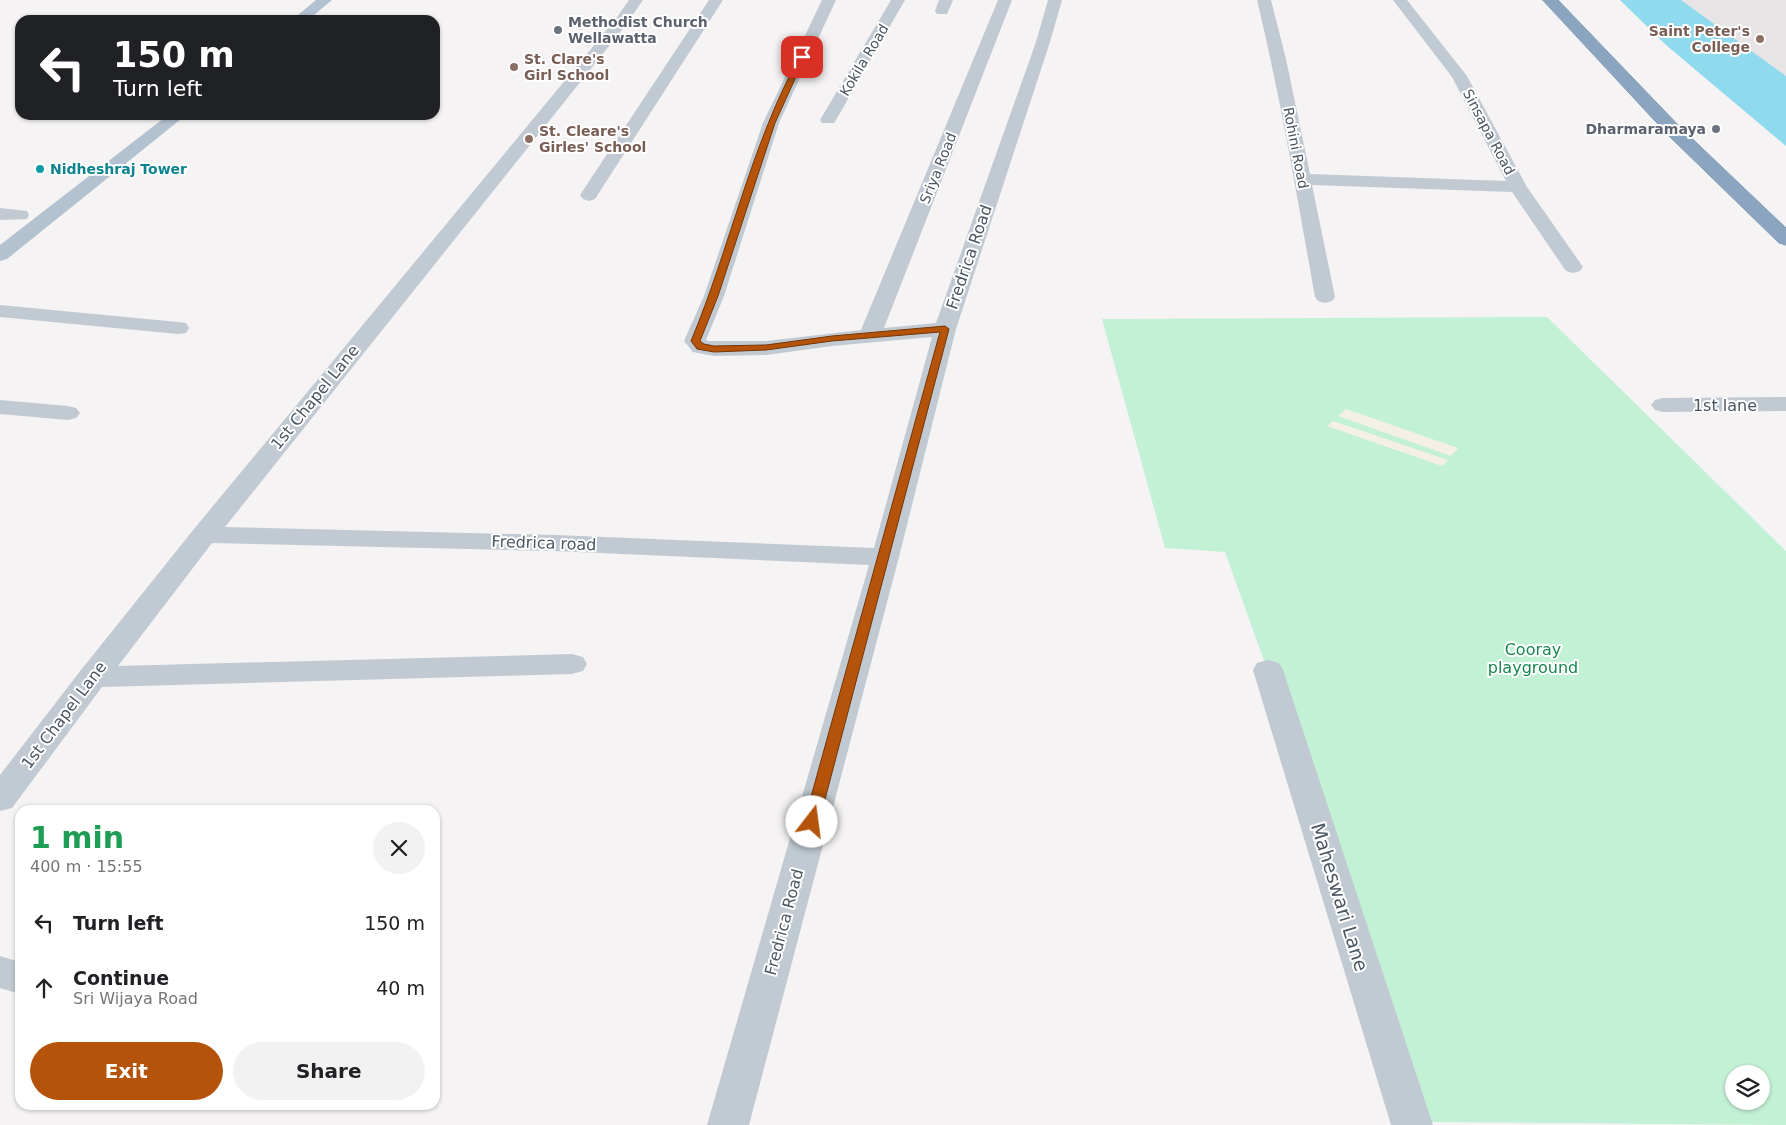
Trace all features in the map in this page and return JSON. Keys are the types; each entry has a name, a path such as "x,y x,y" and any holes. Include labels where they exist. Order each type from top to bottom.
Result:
{"highway":[{"path":"1550,0 1675,132 1786,239"}],"main road":[{"path":"284,15 303,0"},
{"path":"306,15 325,0"},
{"path":"68,180 148,120"},
{"path":"0,254 172,120"},
{"path":"0,231 36,204"}],"street":[{"name":"1st Chapel Lane","path":"0,799 203,535 613,31 636,0"},
{"path":"589,195 716,0"},
{"path":"829,0 771,123 714,296 695,341 701,347 714,349 766,348 870,335 945,329"},
{"name":"Kokila Road","path":"828,120 898,0"},
{"name":"Sriya Road","path":"870,335 1005,0"},
{"name":"Fredrica Road","path":"728,1125 885,557 945,329 1043,42 1055,0"},
{"name":"Rohini Road","path":"1264,0 1279,59 1325,297"},
{"name":"Sinsapa Road","path":"1400,0 1458,76 1518,187 1573,267"},
{"path":"1301,179 1518,187"},
{"path":"0,214 20,215"},
{"path":"0,311 178,328"},
{"name":"1st lane","path":"1664,405 1786,404"},
{"path":"0,407 68,413"},
{"name":"Fredrica road","path":"203,535 555,543 885,557"},
{"path":"92,677 572,664"},
{"name":"Maheswari Lane","path":"1268,670 1412,1125"},
{"path":"0,972 15,976"}],"shaded area":[{"name":"Saint Peter's College","path":"1680,0 1786,0 1786,78"}],"green space":[{"name":"Cooray playground","path":"1547,317 1786,551 1786,1125 1430,1122 1225,552 1165,548 1102,319"}],"sand":[{"path":"1346,409 1458,448 1451,456 1338,416"},
{"path":"1333,421 1448,460 1442,466 1327,426"}],"water":[{"path":"1620,0 1681,0 1786,76 1786,146 1666,45"}],"place":[{"name":"Methodist Church Wellawatta","path":"558,30"},
{"name":"Saint Peter's College","path":"1760,39"},
{"name":"St. Clare's Girl School","path":"514,67"},
{"name":"Dharmaramaya","path":"1716,129"},
{"name":"St. Cleare's Girles' School","path":"529,139"},
{"name":"Nidheshraj Tower","path":"40,169"}],"route":[{"path":"802,57 771,123 714,296 695,341 701,347 714,349 766,348 832,339 945,329 812,822"}]}
